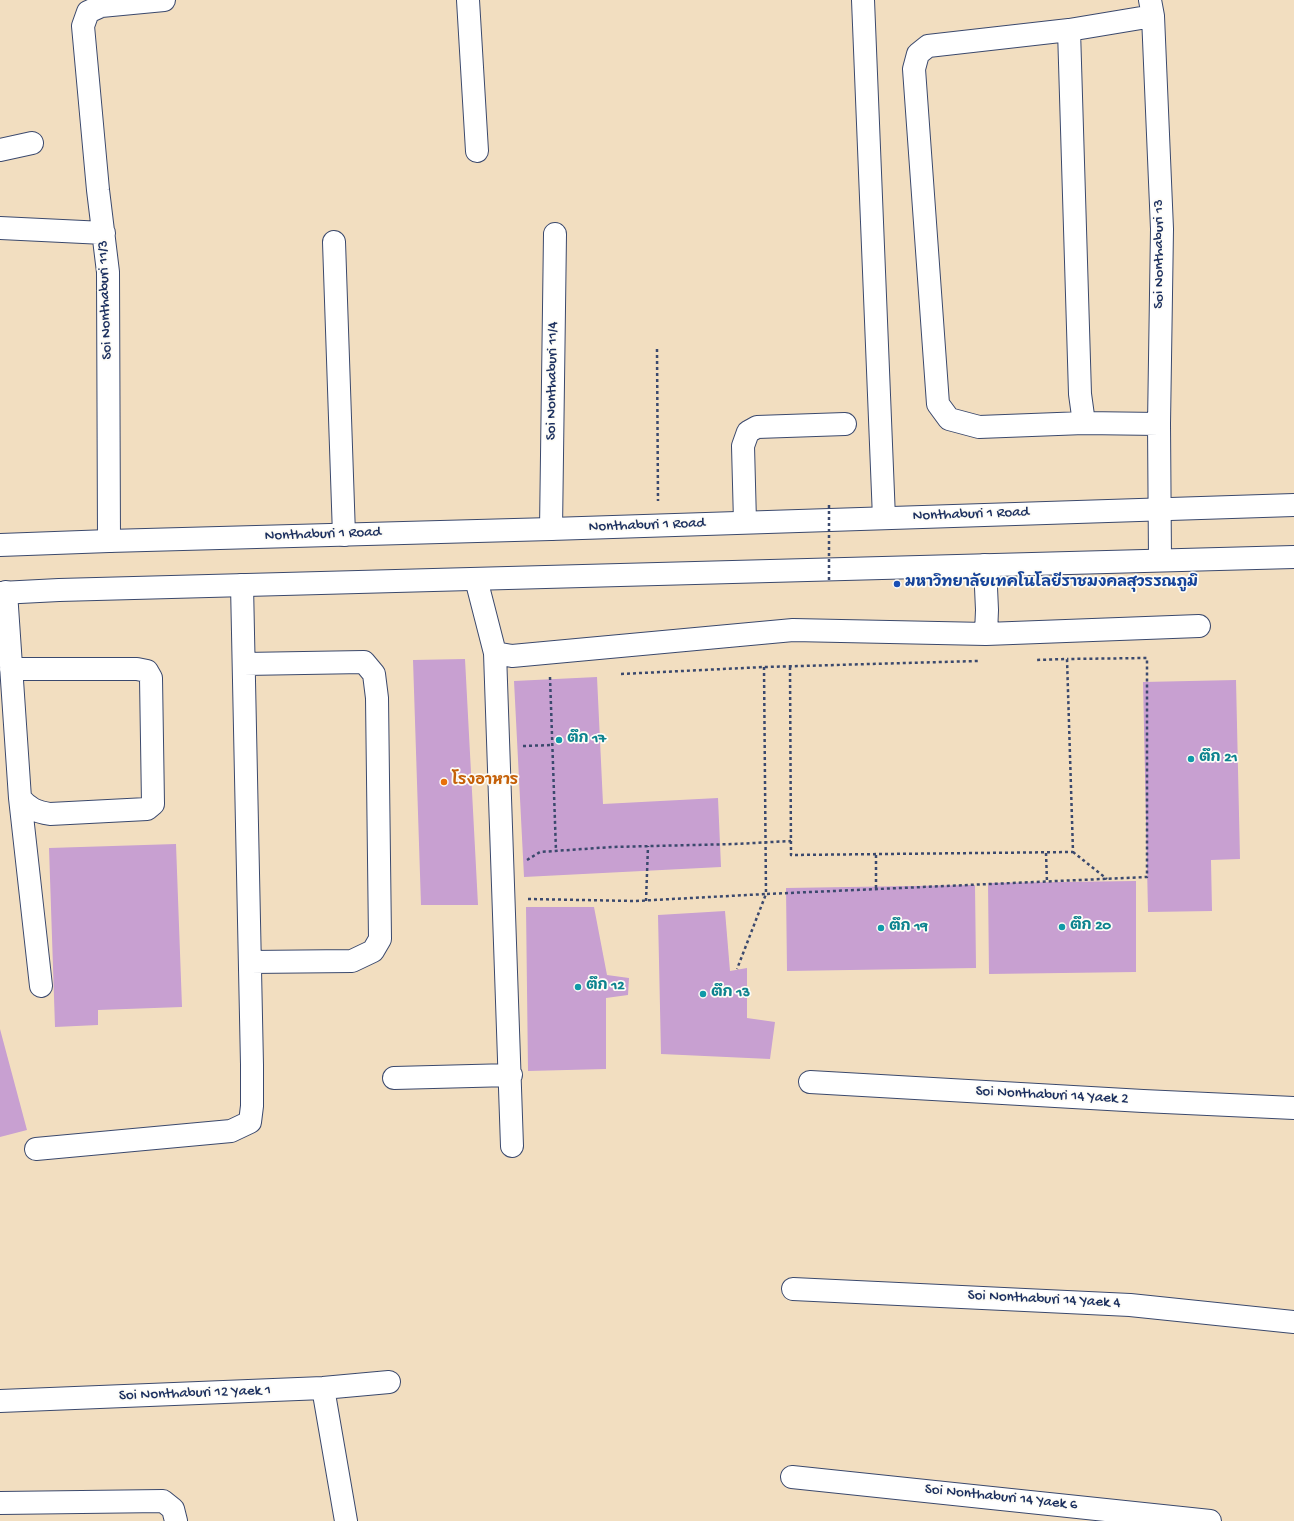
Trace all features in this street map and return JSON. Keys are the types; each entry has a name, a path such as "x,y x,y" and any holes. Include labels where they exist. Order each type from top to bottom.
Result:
{"street":[{"name":"Soi Nonthaburi 11/3","path":"109,541 108,272 97,182 83,26 88,12 101,6 164,0"},
{"path":"468,0 476,150"},
{"path":"863,0 884,518"},
{"path":"1151,8 1069,30 928,46 918,54 914,69 938,404 949,419 979,427 1084,423 1159,424"},
{"name":"Soi Nonthaburi 13","path":"1151,8 1162,230 1159,424 1160,560"},
{"path":"1069,30 1080,386 1084,423"},
{"path":"0,150 32,143"},
{"path":"0,228 104,233"},
{"name":"Soi Nonthaburi 11/4","path":"551,529 555,234"},
{"path":"334,242 344,535"},
{"path":"745,522 743,446 748,432 757,427 845,424"},
{"name":"Nonthaburi 1 Road","path":"0,545 1294,505"},
{"path":"41,986 20,798 11,669 3,593 242,585 1294,557"},
{"path":"985,565 987,610 986,634"},
{"path":"476,579 495,654 512,1146"},
{"path":"36,1149 231,1131 250,1122 252,1106 252,1065 242,585"},
{"path":"495,654 512,656 793,630 986,634 1199,626"},
{"path":"244,664 364,662 374,674 377,698 380,939 373,951 352,961 250,962"},
{"path":"11,669 137,669 147,671 151,678 153,804 147,809 50,814 36,811 26,806 20,798"},
{"path":"394,1078 510,1075"},
{"name":"Soi Nonthaburi 14 Yaek 2","path":"810,1082 1294,1108"},
{"name":"Soi Nonthaburi 14 Yaek 4","path":"793,1289 1130,1304 1294,1322"},
{"name":"Soi Nonthaburi 12 Yaek 1","path":"0,1402 323,1388 389,1382"},
{"path":"323,1388 346,1521"},
{"name":"Soi Nonthaburi 14 Yaek 6","path":"792,1477 1210,1521"},
{"path":"0,1503 163,1501 172,1509 176,1521"}],"path":[{"path":"658,349 658,525"},
{"path":"829,505 829,581"},
{"path":"504,898 646,901 766,894 1148,877 1146,658 1030,660"},
{"path":"1067,659 1073,852"},
{"path":"613,674 790,666 985,661"},
{"path":"790,666 791,855 1073,852 1107,879"},
{"path":"737,969 766,894 764,843 764,667"},
{"path":"542,677 558,676"},
{"path":"550,677 556,851"},
{"path":"522,863 540,852 648,846 791,841"},
{"path":"646,901 648,846"},
{"path":"1046,853 1047,882"},
{"path":"876,854 876,890"}],"building":[{"name":"โรงอาหาร","path":"465,659 478,905 421,905 413,660"},
{"name":"ตึก 17","path":"597,677 603,804 718,798 721,867 524,877 514,681"},
{"name":"ตึก 21","path":"1236,680 1240,859 1211,860 1212,911 1148,912 1143,682"},
{"path":"176,844 182,1007 98,1010 98,1025 55,1027 49,848"},
{"name":"ตึก 20","path":"1136,881 1136,972 989,974 988,883"},
{"name":"ตึก 19","path":"975,885 976,968 787,971 786,888"},
{"name":"ตึก 12","path":"526,907 594,907 607,975 629,978 628,995 606,998 606,1069 528,1071"},
{"name":"ตึก 13","path":"725,911 730,971 747,968 747,1018 775,1022 770,1059 661,1054 658,915"},
{"path":"0,1029 27,1130 0,1137"}],"place":[{"name":"มหาวิทยาลัยเทคโนโลยีราชมงคลสุวรรณภูมิ","path":"897,584"},
{"name":"ตึก 17","path":"559,740"},
{"name":"ตึก 21","path":"1191,759"},
{"name":"โรงอาหาร","path":"444,782"},
{"name":"ตึก 20","path":"1062,927"},
{"name":"ตึก 19","path":"881,928"},
{"name":"ตึก 12","path":"578,987"},
{"name":"ตึก 13","path":"703,994"}]}
